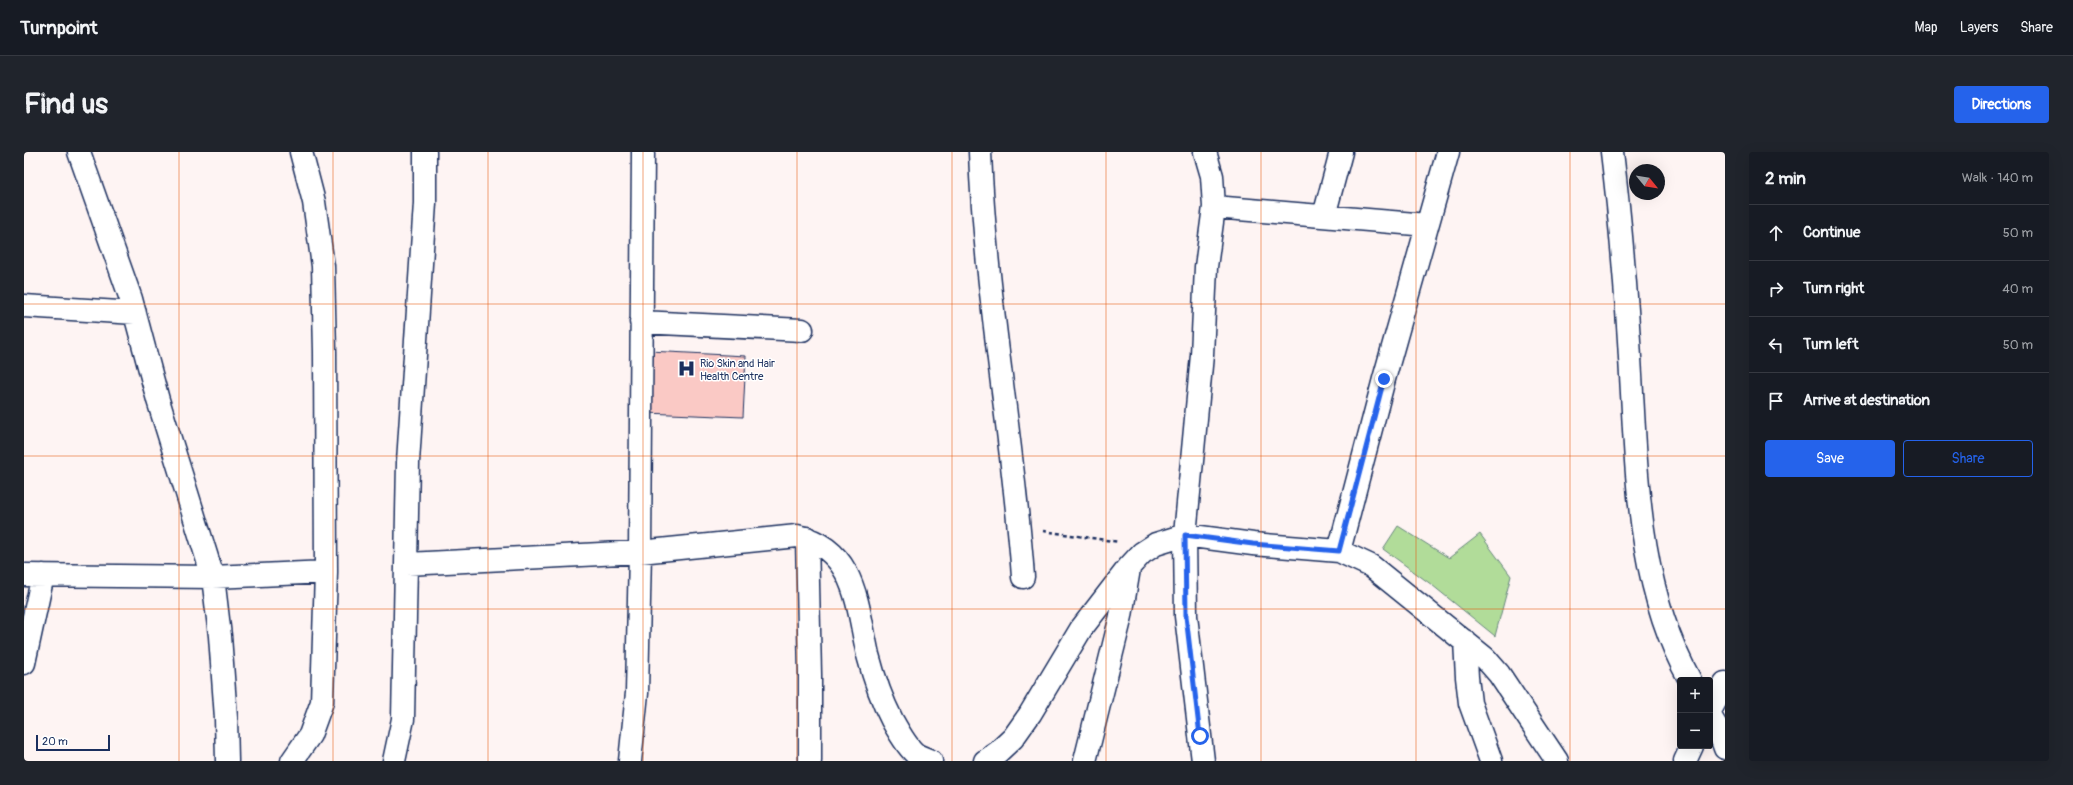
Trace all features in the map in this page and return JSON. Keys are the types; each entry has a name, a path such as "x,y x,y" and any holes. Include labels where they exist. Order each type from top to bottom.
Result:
{"street":[{"path":"79,152 135,313 158,400 213,577 220,636 226,718 227,761"},
{"path":"292,761 310,735 322,702 326,572 323,266 314,202 301,152"},
{"path":"394,761 403,719 408,462 425,202 425,152"},
{"path":"630,761 637,693 640,552 642,152"},
{"path":"980,152 982,217 1019,527 1023,577"},
{"path":"1203,761 1186,616 1185,535 1202,355 1206,267 1214,206 1212,176 1205,152"},
{"path":"1324,216 1341,152"},
{"path":"1339,551 1384,379 1448,152"},
{"path":"1612,152 1625,278 1635,440 1643,537 1658,604 1676,655 1688,677"},
{"path":"1214,206 1427,225"},
{"path":"24,306 135,313"},
{"path":"641,322 802,330"},
{"path":"985,761 998,752 1013,738 1030,714 1081,629 1136,560 1156,544 1185,535 1253,544 1339,551 1371,566 1485,658 1499,674 1557,761"},
{"path":"407,564 640,552 797,536 807,538 827,548 847,574 857,600 868,656 880,697 897,730 916,754 931,761"},
{"path":"807,538 810,761"},
{"path":"1085,761 1136,560"},
{"path":"24,663 34,575 213,577 326,572"},
{"path":"1465,641 1470,703 1491,761"},
{"path":"1713,705 1725,683"},
{"path":"1713,721 1719,731 1725,748"},
{"path":"1685,761 1691,749"}],"path":[{"path":"1019,527 1130,544 1136,560"}],"green space":[{"path":"1398,526 1449,558 1480,534 1511,576 1495,636 1432,585 1383,549"}],"building":[{"path":"649,351 746,356 743,417 646,413"}],"place":[{"name":"Rio Skin and Hair Health Centre","path":"687,369"}],"route":[{"path":"1200,736 1186,616 1185,535 1253,544 1339,551 1384,379"}]}
